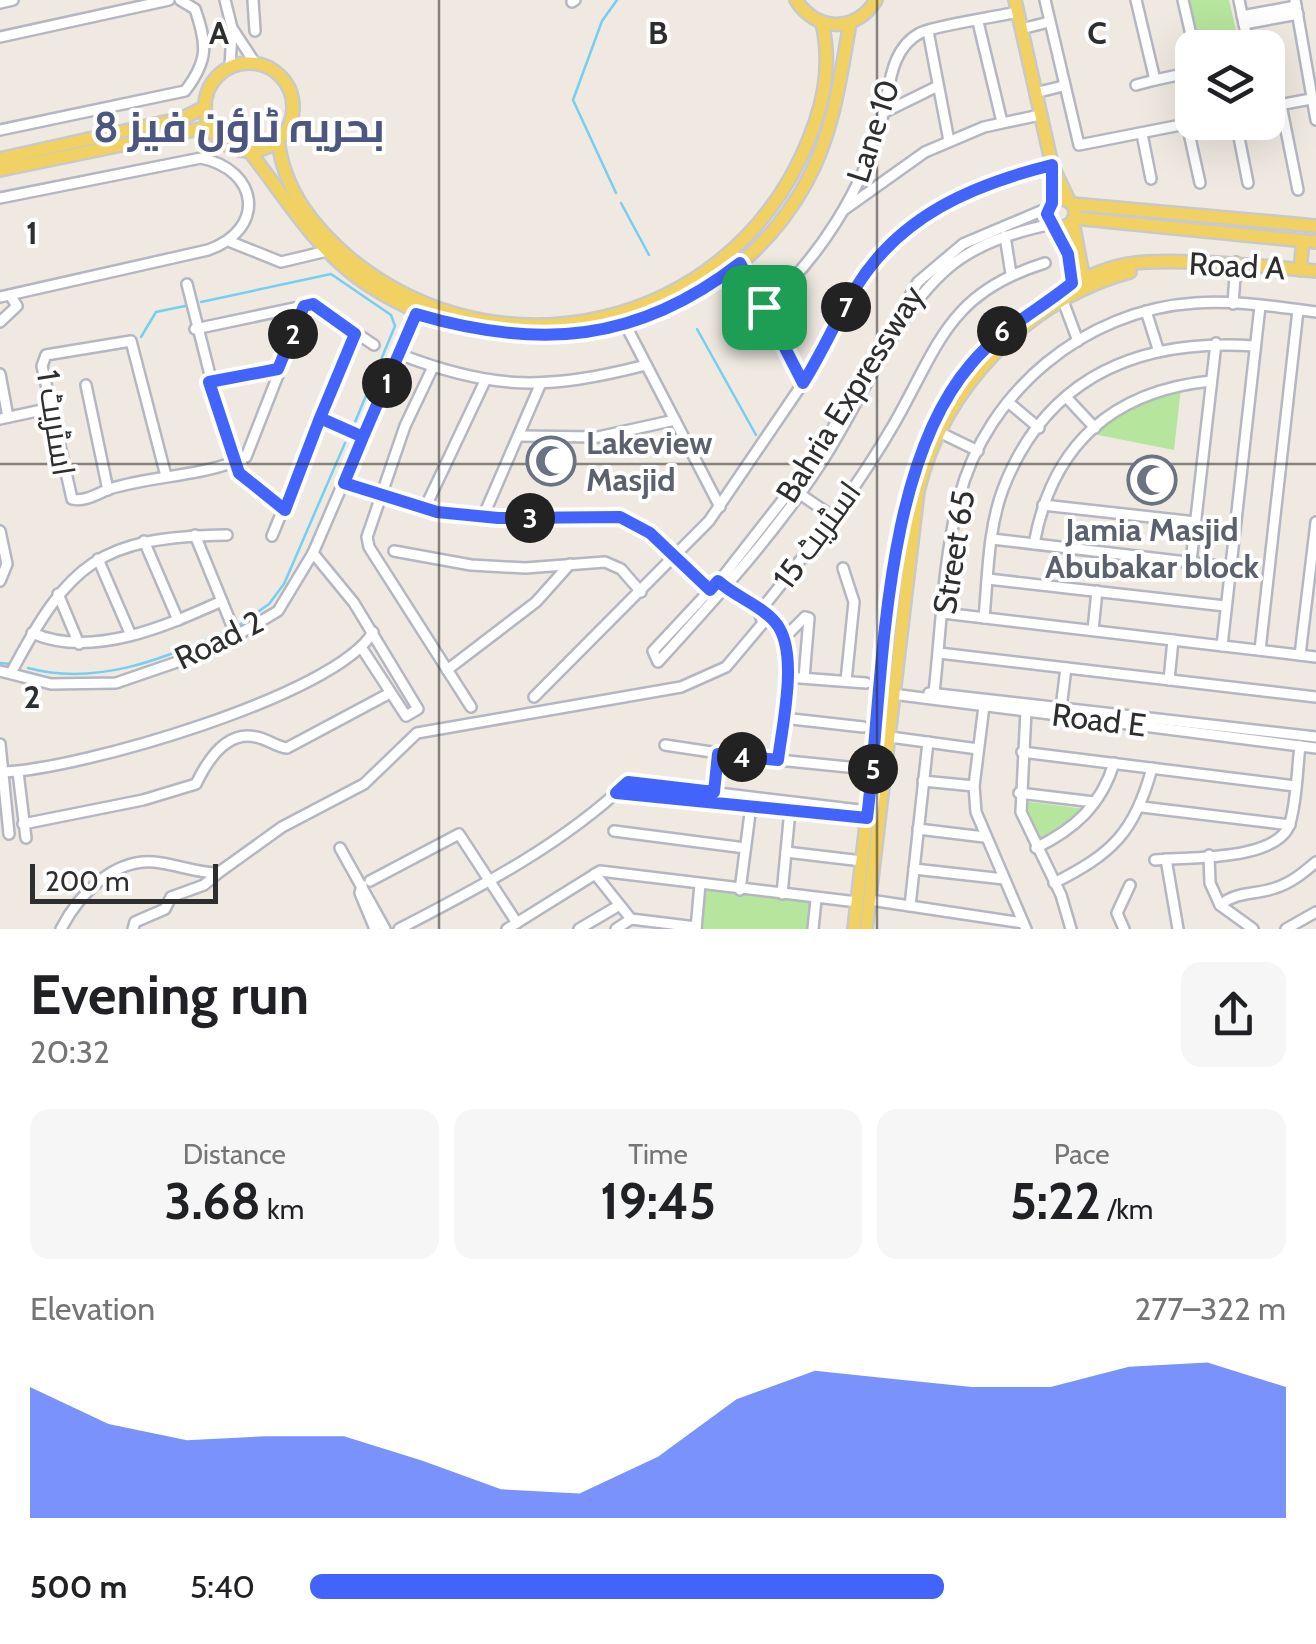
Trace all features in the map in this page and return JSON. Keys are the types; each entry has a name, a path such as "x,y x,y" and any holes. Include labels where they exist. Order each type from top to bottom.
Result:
{"main road":[{"path":"796,0 803,11 822,23 850,23"},
{"path":"249,152 278,140 290,124 292,95 274,71 256,64 230,67 212,83 205,107 209,127 226,145 249,152 360,280 416,314 490,333 533,337 623,319 737,258 782,220 815,166 833,118 850,23 876,0"},
{"path":"1016,6 1052,165 1074,220 1075,289"},
{"path":"737,258 782,193 812,133 828,67 822,23"},
{"path":"0,159 184,118 205,107"},
{"path":"0,170 209,127"},
{"path":"278,140 293,194 333,250 396,289 510,324 623,319"},
{"path":"1052,165 1053,225 1068,254 1075,289"},
{"path":"1050,205 1070,203 1316,226"},
{"path":"1053,225 1074,220 1309,242 1300,270"},
{"name":"Road A","path":"1075,289 1157,262 1236,262 1316,271"},
{"path":"866,929 862,861 918,490 939,432 994,352 1075,289"},
{"path":"854,929 863,902 890,736 888,691 901,522 930,426 947,394 1003,330 1075,289"}],"street":[{"path":"0,3 13,0"},
{"path":"0,37 170,0"},
{"path":"0,130 185,91 202,69 208,46 195,9 180,0"},
{"path":"224,0 232,28 256,64"},
{"path":"253,0 255,31"},
{"path":"1044,0 1079,146 1175,127"},
{"path":"1136,0 1154,80"},
{"path":"1184,0 1190,30"},
{"path":"1239,0 1245,30"},
{"path":"948,141 928,31 978,22 1016,6"},
{"path":"1243,20 1296,6 1311,59 1311,98 1316,120"},
{"path":"978,22 1002,122"},
{"path":"1021,29 1050,22"},
{"path":"230,67 232,28"},
{"name":"Lane 10","path":"764,307 785,288 845,209 883,113 896,58 903,46 928,31"},
{"path":"1136,85 1175,76"},
{"path":"883,113 938,86"},
{"path":"1035,93 1063,86"},
{"path":"1285,104 1311,98"},
{"path":"845,209 894,172 948,141 1002,122 1040,114"},
{"path":"1285,121 1298,190"},
{"path":"1142,134 1151,179"},
{"path":"1194,140 1200,184"},
{"path":"1240,140 1248,183"},
{"path":"0,198 201,158 232,171 247,196 243,230 231,242 5,296"},
{"path":"534,697 675,558 720,507 803,383 854,290 899,234 972,188 1052,165"},
{"name":"Bahria Expressway","path":"714,594 653,651 658,662 714,594 722,584 814,460 918,282 963,244 1050,205"},
{"name":"Bahria Expressway","path":"722,584 800,494 923,292 951,265 1006,236 1053,225"},
{"path":"1006,236 1011,274"},
{"path":"231,242 281,262 333,250"},
{"path":"737,258 803,383"},
{"path":"1233,304 1236,262"},
{"name":"اسٹریٹ 15","path":"778,760 788,677 784,638 774,620 760,612 894,424 934,344 978,296 1011,274 1045,263"},
{"path":"187,284 195,330 234,462 239,473 285,510"},
{"path":"1075,289 1078,341"},
{"path":"0,322 17,306 5,296"},
{"name":"Road 2","path":"5,672 51,684 116,682 237,638 287,601 313,553 422,300"},
{"name":"Street 65","path":"934,693 954,518 978,451 1025,380 1078,341 1146,312 1198,302 1316,312"},
{"path":"195,330 313,304 374,345"},
{"path":"246,457 304,306"},
{"path":"1222,646 1260,306"},
{"path":"1260,650 1298,310"},
{"path":"1146,312 1158,349"},
{"path":"623,319 720,507"},
{"path":"272,536 355,334"},
{"name":"اسٹریٹ 1","path":"166,476 131,340 46,355 42,366 72,499 81,501 166,476 208,472 234,462"},
{"path":"984,618 992,539 1003,490 1039,428 1067,398 1113,365 1158,349 1216,343 1255,346"},
{"path":"1191,562 1216,343"},
{"path":"399,354 485,380 542,383 586,381 646,365"},
{"path":"433,367 405,426 368,547 471,707"},
{"path":"209,382 278,369"},
{"path":"0,374 4,418 50,408"},
{"path":"425,508 485,380"},
{"path":"1034,544 1053,477 1094,428 1116,410 1156,390 1212,382"},
{"path":"484,517 542,383"},
{"path":"86,386 108,490"},
{"path":"1067,398 1094,428"},
{"path":"1008,402 1039,428"},
{"path":"320,418 363,437"},
{"path":"519,436 598,437 675,420"},
{"path":"939,432 978,451"},
{"path":"344,483 380,498 484,517 620,517 650,533 714,594"},
{"path":"800,494 832,516"},
{"path":"1043,505 1196,522"},
{"path":"1300,655 1316,522"},
{"path":"0,532 7,564 0,582"},
{"path":"0,686 5,672 58,594 98,559 144,541 226,534"},
{"path":"195,535 237,638"},
{"path":"992,539 1229,567"},
{"path":"144,541 178,620"},
{"path":"394,551 471,565 604,562 621,569 641,592"},
{"path":"313,553 373,632 418,709 406,716 363,650"},
{"path":"98,559 130,633"},
{"path":"447,670 536,602 570,564"},
{"path":"843,568 854,602 846,681"},
{"path":"988,578 1225,606"},
{"path":"133,929 135,922 165,909 171,896 204,885 282,826 364,784 417,733 445,725 504,721 583,701 681,687 710,677 740,654 760,628 760,612 722,584"},
{"path":"1093,630 1097,591"},
{"path":"58,594 79,644"},
{"path":"32,633 79,644 178,620 222,601"},
{"path":"943,613 1316,657"},
{"path":"784,638 808,616 804,678"},
{"path":"3,772 18,772 192,730 266,701 363,650 373,632"},
{"path":"1169,680 1173,640"},
{"path":"939,654 1316,697"},
{"path":"1061,708 1066,668"},
{"path":"788,677 866,684"},
{"name":"Road E","path":"888,691 1316,737"},
{"name":"Road E","path":"888,691 1316,748"},
{"path":"24,824 143,800 196,784 208,760 231,741 258,737 287,748 390,693"},
{"path":"984,706 974,786 984,837 1024,926"},
{"path":"1026,711 1021,812 1071,929"},
{"path":"783,718 863,727"},
{"path":"890,736 978,750"},
{"path":"910,906 928,742"},
{"path":"0,744 6,828"},
{"path":"665,745 858,768"},
{"path":"1178,929 1160,859 1258,850 1282,839 1290,825 1300,746"},
{"path":"1022,752 1295,786"},
{"path":"713,797 718,754"},
{"path":"1036,848 1067,833 1108,784 1114,764"},
{"path":"1054,883 1117,844 1142,808 1152,768"},
{"path":"18,772 26,838"},
{"path":"924,781 974,786"},
{"path":"399,929 490,882 628,782 751,806 868,814"},
{"path":"1020,794 1094,802"},
{"path":"713,797 868,814"},
{"path":"740,890 751,806"},
{"path":"1142,808 1290,825"},
{"path":"782,894 790,810"},
{"path":"918,829 984,837"},
{"path":"614,831 745,848"},
{"path":"375,929 360,894 366,883 459,834 517,923"},
{"path":"340,848 366,883 385,929"},
{"path":"786,852 862,861"},
{"path":"1210,855 1210,883 1220,904 1252,929"},
{"path":"60,929 81,896 124,867 156,862 218,873"},
{"path":"1220,904 1238,894 1294,880 1316,862"},
{"path":"914,868 1004,879"},
{"path":"507,929 596,874 816,900 910,906 1024,926"},
{"path":"596,874 631,919 656,925 696,928 700,884"},
{"path":"1124,929 1117,913 1130,886"},
{"path":"812,929 816,900"},
{"path":"579,929 618,906"},
{"path":"1286,929 1300,926 1316,912"},
{"path":"616,929 631,919"}],"green space":[{"path":"1185,0 1229,0 1236,30 1192,30"},
{"path":"1181,388 1174,450 1093,434 1130,402"},
{"path":"1022,801 1086,809 1077,822 1037,845"},
{"path":"702,887 810,902 807,929 697,929"}],"waterway":[{"path":"616,193 573,100 602,21 617,0"},
{"path":"621,203 649,255"},
{"path":"201,302 331,274 391,315 395,326 355,422"},
{"path":"141,337 156,312 185,306"},
{"path":"697,329 756,435"},
{"path":"238,626 269,604 284,584 345,443"},
{"path":"28,668 53,673 103,672 152,661 223,633"},
{"path":"0,663 11,664"}],"place":[{"name":"Lakeview Masjid","path":"551,461"},
{"name":"Jamia Masjid Abubakar block","path":"1152,480"}],"district":[{"name":"بحریہ ٹاؤن فیز 8","path":"239,127"}],"route":[{"path":"764,307 740,263 685,300 610,329 554,336 511,336 416,314 363,437 320,418 285,510 239,473 228,450 209,382 278,369 304,306 313,304 355,334 320,418 363,437 344,483 380,498 437,512 498,518 620,517 650,533 710,590 718,581 774,620 784,638 788,677 778,760 718,754 714,792 628,782 616,793 867,818 901,522 915,465 947,394 971,364 1003,330 1072,283 1068,254 1047,214 1052,203 1052,165 972,188 899,234 854,290 803,383 764,307"}]}
